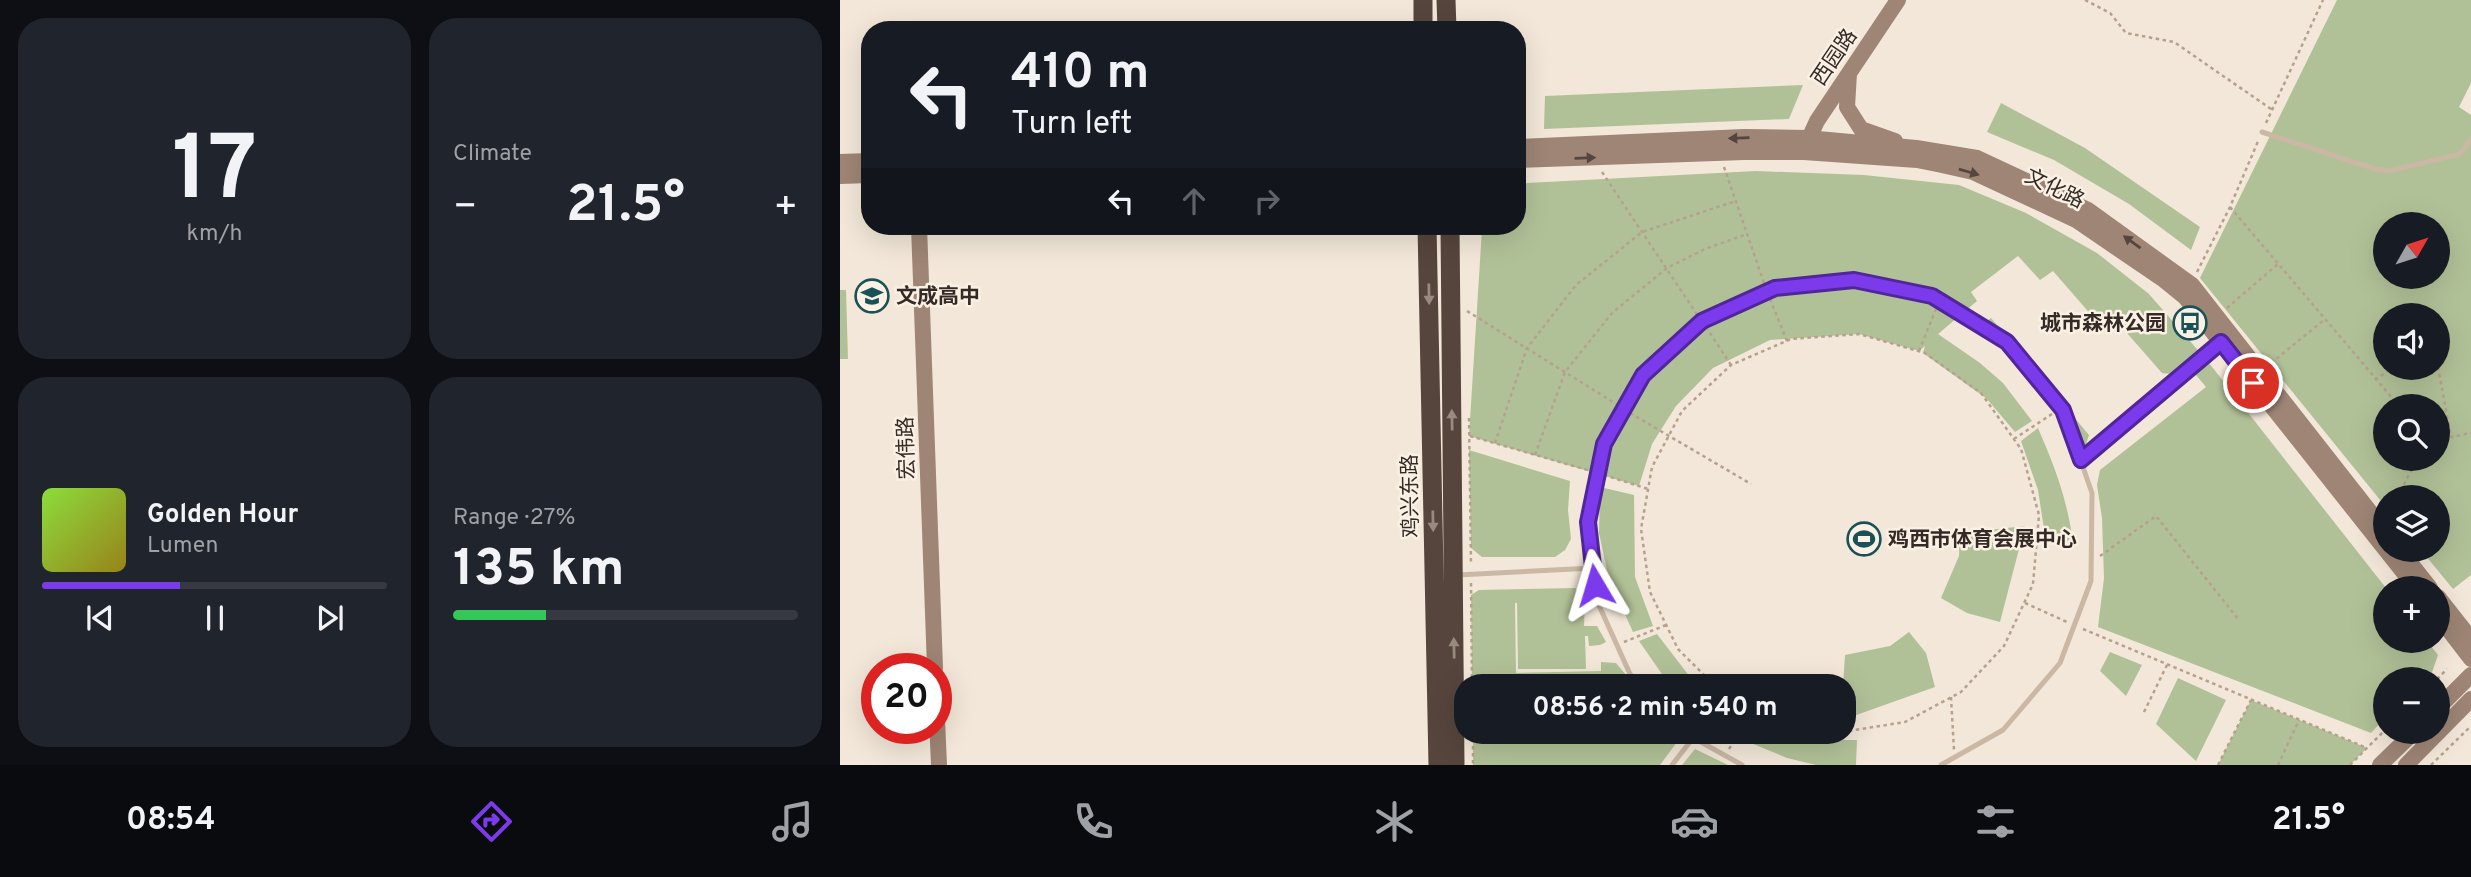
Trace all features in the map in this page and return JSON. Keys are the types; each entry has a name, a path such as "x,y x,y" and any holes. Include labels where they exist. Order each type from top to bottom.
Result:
{"highway":[{"path":"1423,0 1423,21"},
{"path":"1446,0 1447,21"},
{"name":"鸡兴东路","path":"1427,235 1438,765"},
{"name":"鸡兴东路","path":"1450,235 1462,574 1455,765"}],"main road":[{"name":"西园路","path":"1806,145 1850,70 1898,0"},
{"path":"1850,70 1846,107 1861,128 1916,148"},
{"name":"文化路","path":"1526,147 1744,137 1806,145 1917,160 1973,172 2076,220 2185,297 2406,576"},
{"name":"文化路","path":"1526,160 1744,152 1806,145 1916,148 1977,158 2088,209 2192,285 2373,516"},
{"path":"840,162 861,162"},
{"path":"840,176 861,175"},
{"name":"宏伟路","path":"919,235 934,653"},
{"path":"2409,562 2421,576"},
{"path":"2450,612 2471,639"},
{"path":"2450,632 2471,659"},
{"path":"2450,696 2471,676"},
{"path":"2406,765 2471,699"},
{"path":"938,744 939,765"},
{"path":"2380,765 2402,744"}],"lane":[{"path":"2262,132 2375,169 2389,171 2460,154 2471,139"},
{"path":"2463,150 2471,149"},
{"path":"1630,674 1597,601 1588,522 1604,444 1643,375 1702,321 1775,288 1854,280 1932,296 2007,342 2061,408 2092,493 2091,581 2060,663 2003,730 1941,765"},
{"path":"2081,460 2221,342"},
{"path":"1462,574 1593,568"},
{"path":"1672,765 1688,744"},
{"path":"1704,744 1742,765"}],"path":[{"path":"2085,0 2110,13 2126,33 2174,42 2272,110"},
{"path":"2192,285 2323,0"},
{"path":"1724,167 1787,341"},
{"path":"1602,172 1731,365"},
{"path":"1495,443 1527,348 1576,285 1642,232 1736,201"},
{"path":"2230,207 2373,378"},
{"path":"1535,455 1565,372 1612,313 1667,268 1705,249 1747,234"},
{"path":"2224,310 2278,264"},
{"path":"1919,351 1940,301"},
{"path":"1467,325 1467,311 1751,484"},
{"path":"2268,365 2324,320"},
{"path":"1703,674 1678,649 1650,592 1641,529 1652,467 1682,411 1731,365 1787,341 1859,334 1925,353 1981,393 2021,449 2039,516 2033,584 2004,646 1961,692 1905,722 1856,729"},
{"path":"2375,380 2388,394"},
{"path":"2441,380 2452,437 2471,433"},
{"path":"1469,408 1462,574 1471,674"},
{"path":"2014,439 2061,408"},
{"path":"1469,436 1648,489"},
{"path":"2091,562 2156,516 2239,620"},
{"path":"2025,603 2367,748"},
{"path":"1617,645 1666,625"},
{"path":"2144,712 2167,664"},
{"path":"1951,697 1954,758"},
{"path":"2218,765 2251,700"},
{"path":"2278,765 2299,720"},
{"path":"2431,765 2471,726"},
{"path":"2350,765 2373,742"},
{"path":"1473,744 1473,765"},
{"path":"1725,755 1732,744"}],"green space":[{"path":"2337,0 2471,0 2471,83 2459,107 2471,115 2471,575 2453,589 2450,585 2450,576 2442,576 2431,562 2450,562 2450,485 2373,485 2373,491 2200,278"},
{"path":"1803,85 1789,119 1544,129 1545,96"},
{"path":"2001,103 2085,148 2200,227 2191,250 2129,204 2054,160 1987,132"},
{"path":"1756,171 1864,175 1959,185 2026,213 2097,253 2149,294 2209,363 2377,576 2373,576 2373,653 2436,653 2434,667 2373,667 2371,733 2098,627 2104,578 2102,518 2097,485 2100,470 2206,387 2186,363 2171,374 2162,373 2112,316 2100,325 2053,271 2040,280 2018,256 1971,292 1977,301 1938,334 1980,363 2003,383 2032,421 2015,432 1987,399 1923,353 1925,346 1919,351 1859,334 1770,340 1713,368 1676,406 1652,444 1639,486 1469,436 1482,235 1526,235 1526,184"},
{"path":"840,290 846,290 848,359 840,359"},
{"path":"1991,318 2089,435 2086,444 2078,444 2002,345 1980,327"},
{"path":"2038,428 2060,483 2073,541 2046,542 2038,490 2021,441"},
{"path":"1469,450 1570,481 1568,510 1571,539 1565,550 1555,557 1482,557 1471,548"},
{"path":"1600,487 1634,495 1635,577 1653,626 1633,632 1609,579 1599,533"},
{"path":"2025,526 2000,622 1967,613 1941,598 1959,556 1960,533"},
{"path":"1575,588 1585,596 1584,626 1597,626 1606,642 1589,646 1588,636 1585,636 1586,669 1518,669 1515,603 1516,673 1601,671 1601,662 1616,663 1625,674 1472,674 1471,595 1479,590"},
{"path":"1909,632 1926,653 1935,687 1856,715 1856,674 1844,674 1845,655 1890,646"},
{"path":"1657,634 1688,674 1662,674 1639,641"},
{"path":"2110,652 2142,665 2126,696 2100,671"},
{"path":"2178,678 2226,700 2196,761 2156,724"},
{"path":"2251,700 2367,748 2350,765 2218,765"},
{"path":"1857,740 1856,765 1816,765 1787,758 1753,744 1856,744"},
{"path":"1473,744 1676,744 1660,765 1473,765"},
{"path":"1695,749 1728,765 1682,765"}],"place":[{"name":"文成高中","path":"872,296"},
{"name":"城市森林公园","path":"2190,323"},
{"name":"鸡西市体育会展中心","path":"1864,539"}],"route":[{"path":"1595,585 1588,522 1604,444 1643,375 1702,321 1775,288 1854,280 1932,296 2007,342 2063,410 2081,460 2221,342 2253,383"}]}
